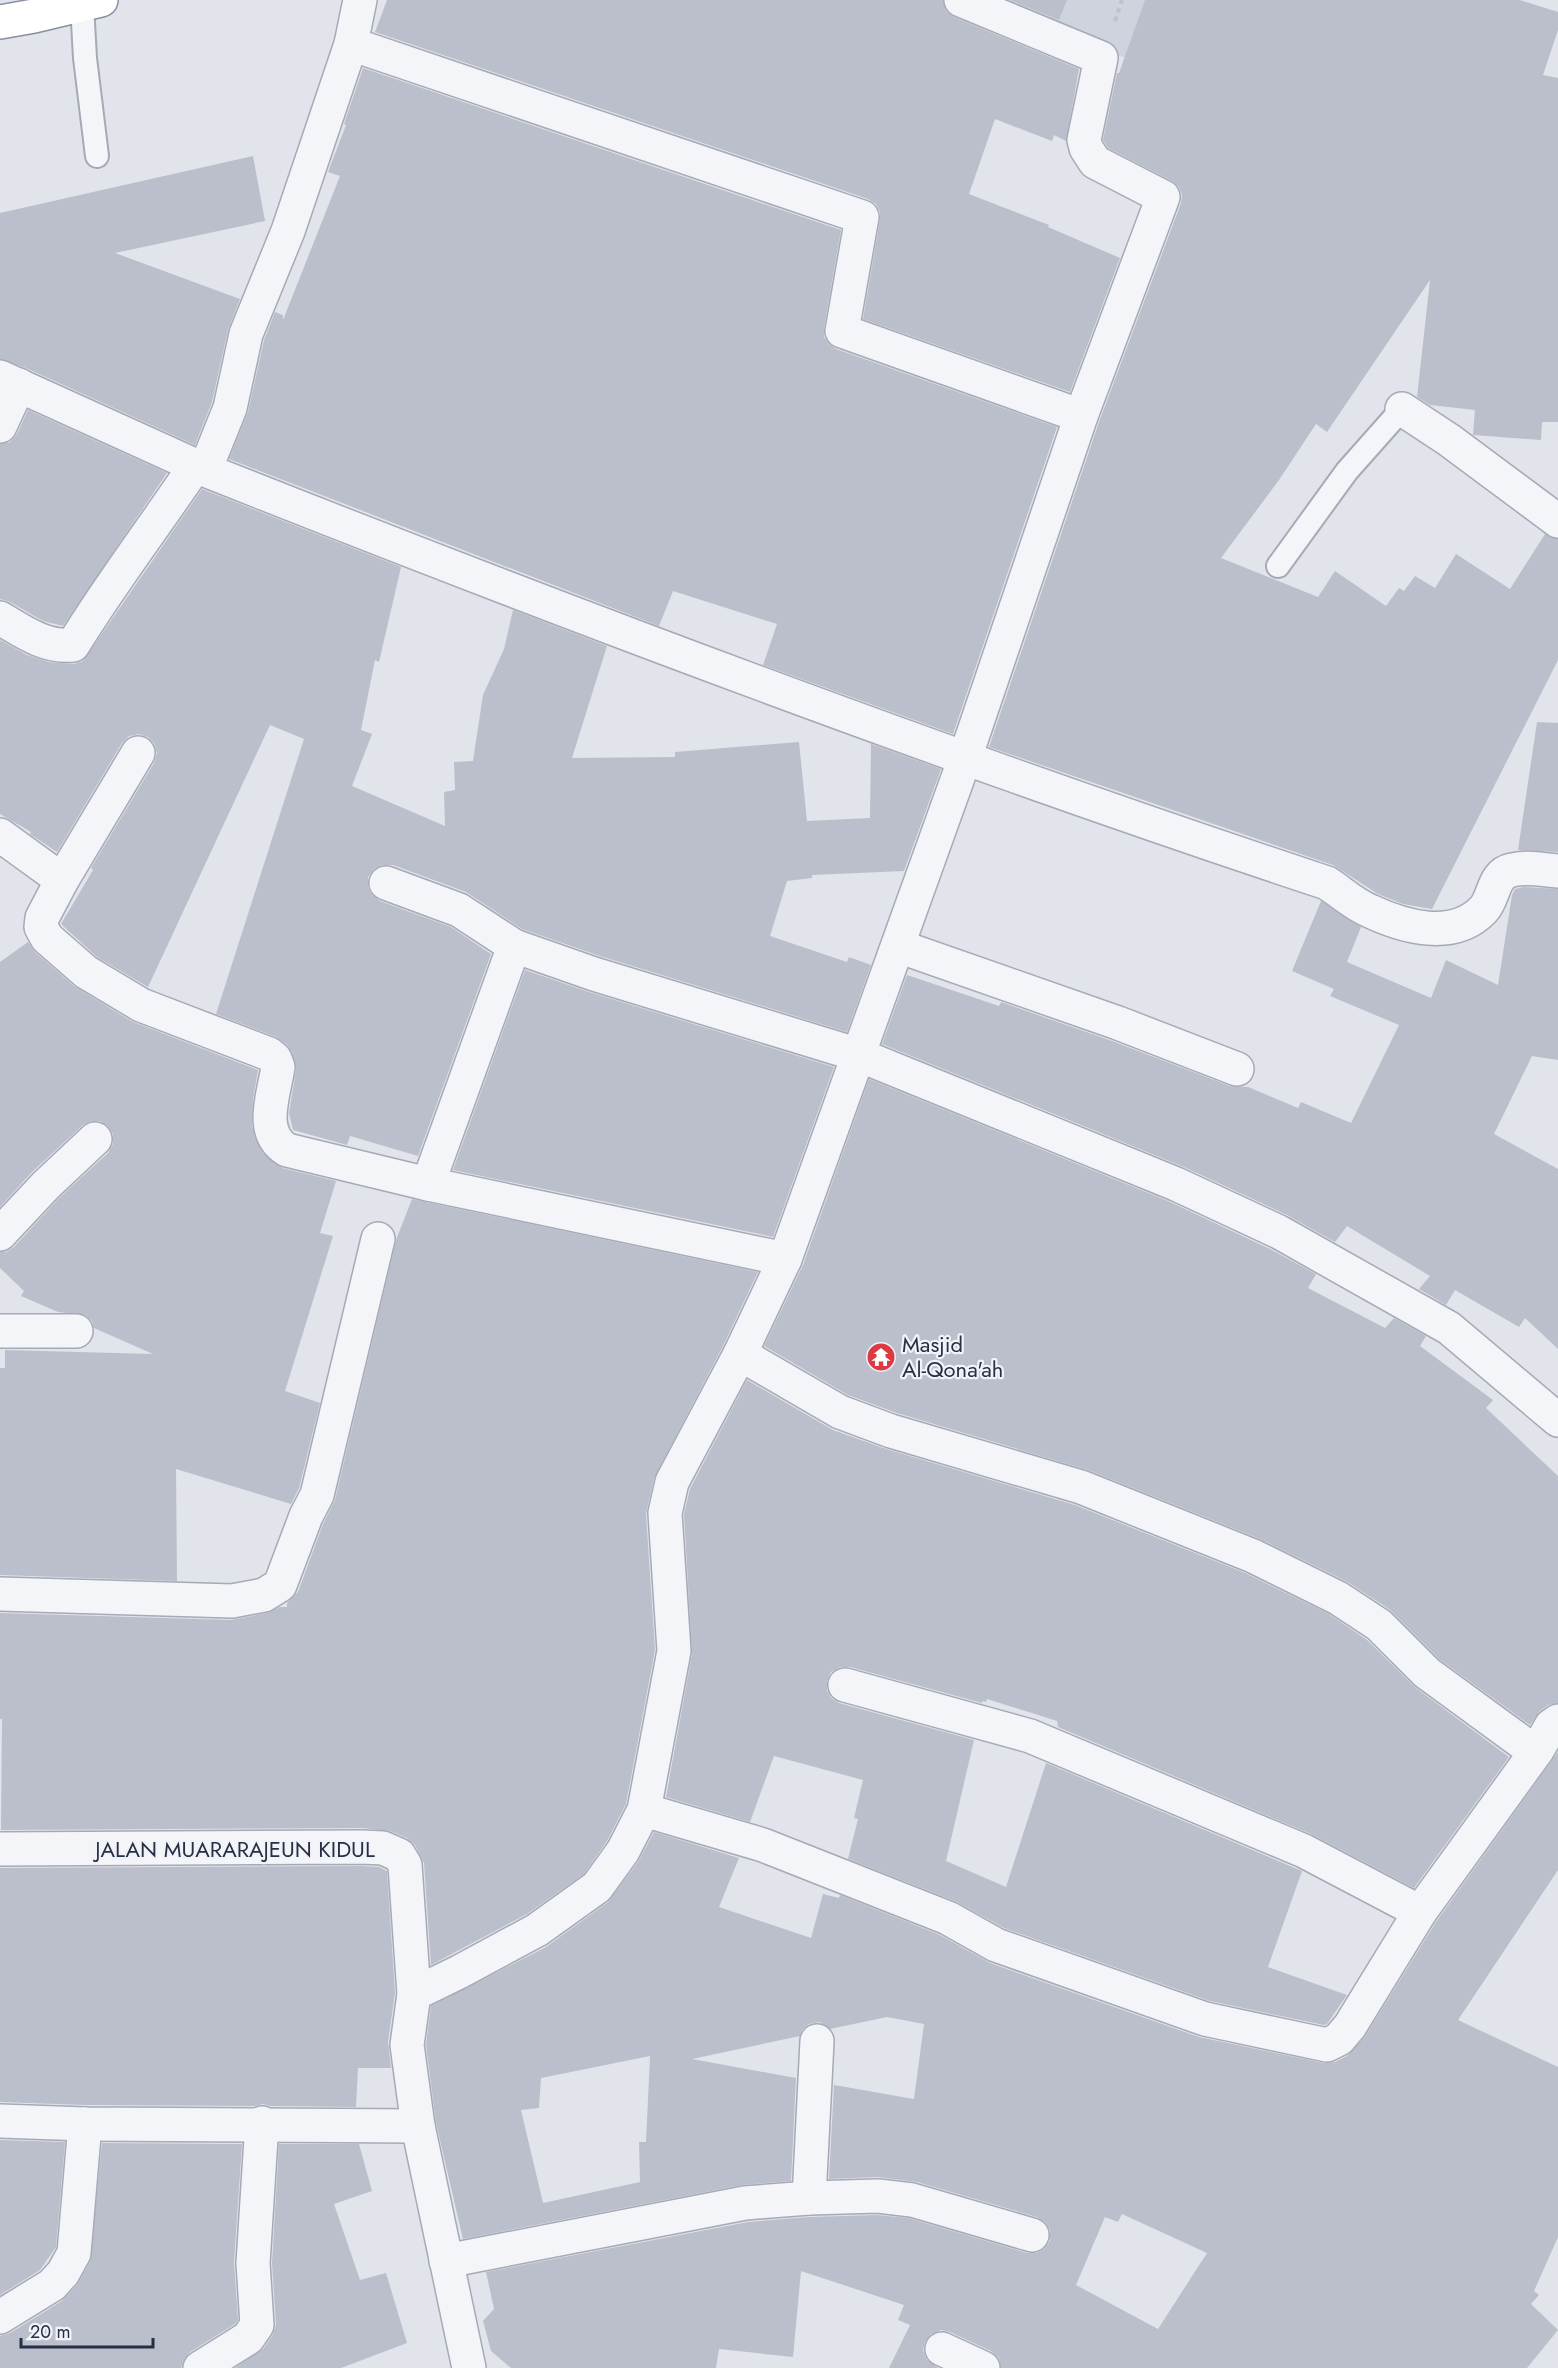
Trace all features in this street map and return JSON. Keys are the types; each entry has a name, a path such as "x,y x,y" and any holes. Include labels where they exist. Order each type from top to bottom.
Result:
{"highway":[{"path":"0,22 33,8 92,2"}],"street":[{"path":"0,618 28,636 59,646 74,645 97,607 200,468 230,408 240,372 246,334 288,231 351,44 360,0"},
{"path":"414,1994 537,1930 597,1887 624,1851 644,1810 674,1652 665,1513 672,1482 740,1354 785,1259 965,758 1081,416 1163,197 1095,162 1086,148 1084,140 1101,58 962,0"},
{"path":"351,44 862,218 842,331 1081,416"},
{"path":"0,426 10,381 200,468 426,558 965,758 1327,883 1368,911 1420,927 1450,928 1468,920 1483,909 1497,880 1504,873 1512,870 1558,872"},
{"path":"1402,409 1449,440 1558,521"},
{"path":"138,753 62,880 42,918 41,927 47,938 86,972 141,1005 269,1054 275,1059 278,1067 269,1124 272,1137 278,1145 287,1150 428,1184 785,1259"},
{"path":"0,835 62,880"},
{"path":"386,883 459,910 514,946 594,974 859,1055 1176,1184 1280,1232 1449,1328 1558,1420"},
{"path":"428,1184 514,946"},
{"path":"898,946 1118,1023 1237,1069"},
{"path":"0,1234 94,1139"},
{"path":"0,1594 232,1601 264,1595 280,1585 311,1505 378,1239"},
{"path":"0,1330 76,1330"},
{"path":"740,1354 840,1412 891,1431 1081,1487 1253,1556 1338,1598 1379,1625 1428,1673 1535,1752"},
{"path":"845,1685 1030,1736 1304,1851 1419,1912"},
{"path":"644,1810 763,1845 948,1918 996,1945 1205,2019 1327,2045 1339,2039 1350,2026 1419,1912 1535,1752 1551,1726 1558,1721"},
{"name":"JALAN MUARARAJEUN KIDUL","path":"0,1849 383,1848 399,1855 405,1865 414,1994 407,2045 418,2126 469,2368"},
{"path":"809,2198 817,2041"},
{"path":"0,2121 85,2124 262,2123 418,2126"},
{"path":"200,2368 248,2338 257,2325 253,2263 262,2123"},
{"path":"0,2317 52,2285 63,2273 74,2253 85,2124"},
{"path":"446,2261 731,2205 809,2198 895,2197 1032,2235"},
{"path":"942,2349 983,2368"}],"lane":[{"path":"92,2 85,58 97,156"},
{"path":"1278,566 1347,471 1402,409"}],"shaded area":[{"path":"944,0 1160,0 1126,58"}],"building":[{"path":"387,0 943,0 946,11 954,17 1079,69 1066,141 1054,135 1052,141 995,119 969,194 1049,225 1048,227 1120,258 1070,392 863,319 880,220 880,212 876,204 868,199 375,32"},
{"path":"1010,0 1067,0 1059,20"},
{"path":"1145,0 1520,0 1558,12 1558,30 1543,75 1558,78 1558,422 1542,422 1541,440 1473,435 1475,410 1430,405 1417,397 1430,280 1327,432 1316,424 1279,480 1221,558 1318,597 1335,571 1386,606 1399,588 1404,591 1415,576 1435,588 1456,554 1510,589 1545,534 1558,539 1558,660 1432,909 1403,904 1378,894 1333,865 989,747 1099,422 1181,203 1182,195 1179,187 1172,181 1108,148 1103,140 1117,73 1119,73"},
{"path":"363,68 841,230 824,328 824,337 829,344 836,349 1057,427 953,734 763,665 777,624 673,591 659,626 229,459 248,412 264,340 275,312 283,315 283,320 340,176 328,172 346,125 344,124"},
{"path":"253,156 265,221 115,253 240,299 228,330 212,402 195,445 26,368 0,359 0,213"},
{"path":"28,410 167,473 63,626 43,621 10,602 0,599 0,444 10,442 17,434"},
{"path":"202,489 401,567 379,662 375,660 361,730 372,734 352,786 445,826 444,792 455,790 454,762 473,761 483,695 504,649 513,610 607,646 572,758 675,757 675,752 799,742 807,821 870,818 871,744 941,769 904,871 812,875 812,878 787,881 770,936 847,962 849,957 871,965 847,1032 600,956 522,929 466,892 393,865 382,865 374,869 368,877 368,887 372,895 380,901 451,927 491,954 418,1156 350,1136 347,1145 293,1130 289,1113 296,1070 292,1052 276,1037 216,1014 304,739 270,725 148,987 97,957 61,924 93,870 91,868 154,763 157,753 154,743 148,737 139,734 129,736 122,743 57,852 30,834 31,832 0,814 0,640 27,655 49,662 74,664 83,661"},
{"path":"1537,722 1558,723 1558,852 1518,850"},
{"path":"1524,887 1558,889 1558,1060 1532,1056 1494,1134 1558,1169 1558,1349 1525,1318 1519,1327 1455,1290 1446,1305 1419,1289 1430,1276 1347,1226 1335,1242 1287,1215 1184,1167 882,1044 907,975 999,1006 1001,1002 1230,1086 1248,1087 1298,1108 1301,1102 1351,1123 1399,1025 1330,996 1334,989 1292,971 1321,901 1361,927 1347,962 1431,998 1446,960 1498,985 1512,895 1515,889"},
{"path":"28,942 35,952 74,986 131,1021 258,1070 252,1124 255,1138 262,1152 282,1168 336,1181 320,1233 333,1236 285,1391 320,1403 299,1488 291,1504 176,1469 177,1581 0,1575 0,1368 5,1368 5,1350 153,1354 94,1328 92,1321 85,1315 58,1312 21,1296 24,1291 0,1268 0,1252 6,1252 14,1247 59,1198 108,1153 113,1144 113,1134 108,1126 100,1121 91,1121 83,1125 32,1172 0,1207 0,962"},
{"path":"525,970 589,992 834,1067 773,1237 453,1170"},
{"path":"869,1079 1168,1201 1270,1249 1316,1274 1308,1288 1385,1328 1394,1318 1426,1336 1420,1346 1493,1400 1486,1408 1558,1476 1558,1703 1548,1705 1540,1711 1530,1725 1439,1659 1389,1609 1346,1581 1260,1539 1088,1470 897,1413 848,1395 764,1346 803,1265"},
{"path":"412,1199 758,1272 723,1346 654,1478 646,1514 655,1650 626,1804 607,1841 584,1874 527,1914 431,1965 424,1863 415,1845 407,1838 390,1831 362,1828 1,1830 0,1613 231,1620 287,1607 287,1603 298,1592 323,1524 335,1500 396,1240"},
{"path":"747,1380 833,1430 886,1449 1075,1505 1245,1573 1329,1614 1367,1640 1416,1688 1509,1757 1414,1888 1311,1834 1058,1727 1057,1721 987,1699 982,1703 850,1667 840,1667 831,1672 827,1681 827,1690 831,1698 839,1703 974,1740 946,1861 1006,1887 1046,1763 1302,1871 1268,1967 1347,1995 1327,2024 1210,2001 1004,1928 955,1901 848,1859 858,1819 854,1818 863,1780 774,1756 750,1822 666,1797 692,1654 684,1514 690,1489"},
{"path":"1558,1752 1558,1870 1458,2020 1558,2067 1558,2237 1534,2291 1539,2295 1531,2304 1558,2330 1527,2368 1001,2368 999,2358 991,2351 941,2330 931,2334 923,2350 927,2360 938,2368 889,2368 910,2325 898,2320 904,2305 801,2271 793,2357 719,2349 716,2368 511,2368 491,2351 483,2321 494,2309 486,2272 748,2222 810,2217 877,2215 908,2218 1027,2253 1037,2253 1044,2249 1050,2241 1050,2230 1045,2222 1037,2217 917,2182 878,2177 829,2179 834,2085 914,2099 924,2024 887,2017 830,2029 819,2022 809,2024 802,2030 800,2036 692,2059 796,2078 791,2181 742,2185 463,2239 436,2123 426,2045 431,2006 546,1947 608,1902 638,1862 654,1832 739,1858 719,1907 811,1938 823,1894 839,1898 840,1895 940,1935 990,1963 1199,2037 1324,2063 1335,2062 1347,2056 1364,2038 1436,1922","holes":["650,2056 646,2142 639,2142 640,2182 543,2203 521,2110 539,2108 541,2078","1122,2214 1207,2253 1158,2329 1076,2285 1105,2217 1118,2222"]},
{"path":"379,1867 387,1871 395,1993 388,2042 391,2068 358,2068 356,2107 263,2104 254,2106 85,2105 0,2102 0,1868"},
{"path":"0,2140 65,2142 56,2247 40,2270 0,2295"},
{"path":"102,2143 242,2144 234,2262 238,2320 190,2352 181,2368 0,2368 0,2336 10,2333 62,2301 77,2285 90,2262"},
{"path":"279,2144 359,2144 372,2191 334,2204 360,2280 386,2273 407,2343 341,2368 235,2368 263,2349 276,2325 272,2263"}],"place":[{"name":"Masjid Al-Qona'ah","path":"881,1357"}]}
